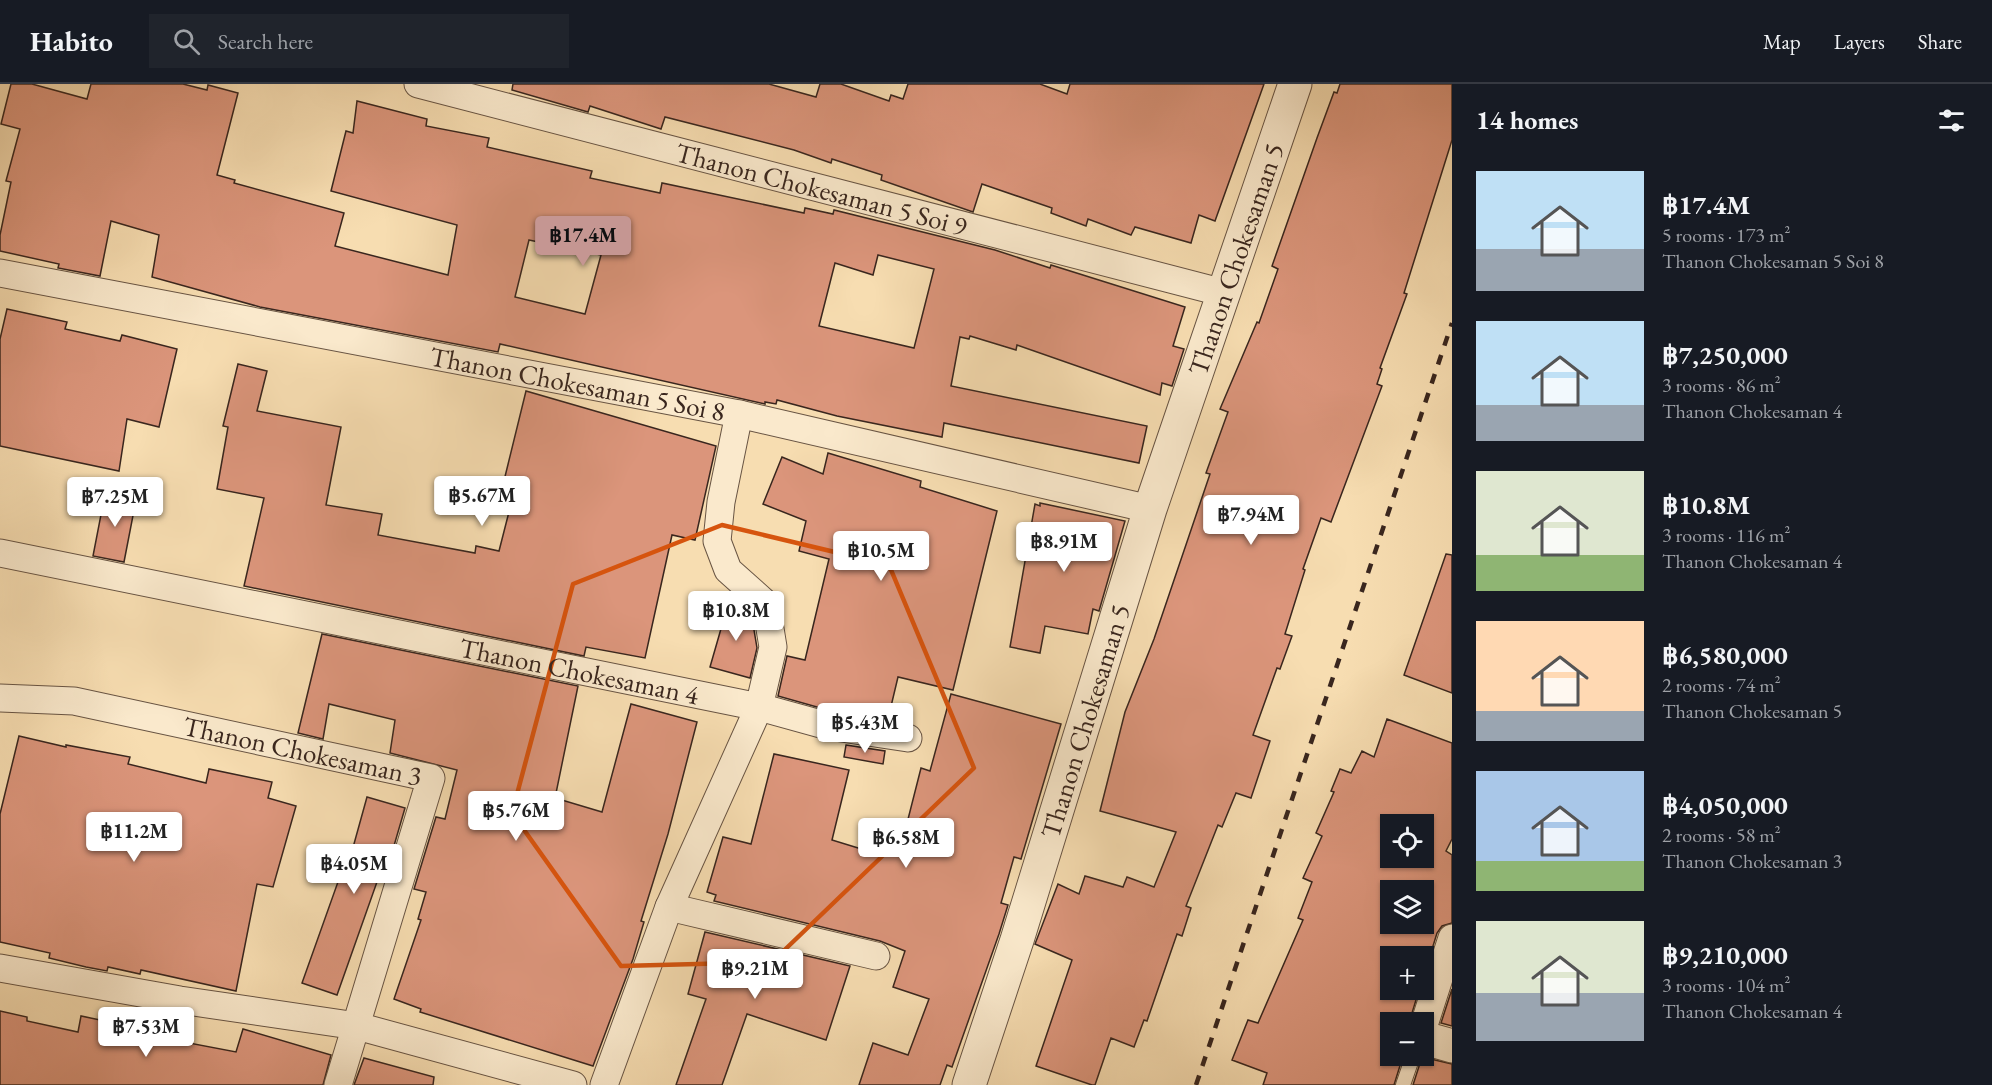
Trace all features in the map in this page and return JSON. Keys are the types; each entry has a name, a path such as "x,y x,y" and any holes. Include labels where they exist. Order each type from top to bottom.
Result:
{"street":[{"name":"Thanon Chokesaman 5 Soi 9","path":"418,84 1224,293"},
{"name":"Thanon Chokesaman 5","path":"969,1085 1017,940 1150,509 1295,84"},
{"name":"Thanon Chokesaman 5 Soi 8","path":"0,273 739,414 1150,509"},
{"path":"604,1085 669,907 759,707 773,647 766,604 728,570 717,541 721,502 739,414"},
{"name":"Thanon Chokesaman 4","path":"0,553 759,707 828,726 908,738"},
{"name":"Thanon Chokesaman 3","path":"0,698 74,701 431,778 338,1085"},
{"path":"669,907 876,956"},
{"path":"1428,1012 1452,938"},
{"path":"0,968 180,1000 357,1026 573,1085"},
{"path":"1434,1041 1452,1046"}],"lane":[{"path":"1403,1085 1410,1066"}],"highlighted area":[{"path":"722,525 889,565 974,768 772,962 621,966 512,813 573,584"}],"building":[{"path":"11,84 32,84 87,99 91,84 183,84 207,90 208,85 238,93 217,175 235,180 234,183 344,213 335,246 448,275 457,225 331,191 346,131 353,133 357,101 427,119 426,126 489,138 487,147 592,171 590,178 660,193 662,183 804,213 805,208 833,214 834,210 995,250 1050,268 1051,265 1185,307 1173,346 1184,349 1172,386 1162,383 1160,395 1017,345 1016,350 970,336 969,339 960,337 951,386 1147,426 1139,463 944,423 942,437 837,416 777,400 776,404 765,402 765,404 500,344 498,352 260,307 152,277 159,235 111,221 100,276 58,268 59,264 0,251 0,235 11,182 6,181 20,129 1,124","holes":["529,240 601,255 585,314 515,297","878,255 934,269 914,348 819,326 835,263 873,275"]},
{"path":"513,84 769,84 816,97 820,84 841,84 889,101 891,95 903,99 908,84 1040,84 1067,94 1070,84 1264,84 1215,221 1199,215 1191,243 1135,227 1131,235 1088,219 1086,226 1051,213 1052,208 982,184 973,212 881,180 882,175 832,159 831,163 794,150 665,117 661,129 590,106 588,112 512,90"},
{"path":"1340,84 1452,84 1452,140 1404,293 1407,294 1380,368 1382,369 1377,384 1382,386 1331,522 1321,518 1303,569 1305,570 1285,634 1292,636 1280,669 1277,668 1253,735 1270,741 1251,798 1236,793 1222,827 1218,825 1186,906 1191,908 1182,936 1177,934 1147,1021 1144,1020 1134,1047 1111,1038 1095,1085 1092,1085 1036,1066 1072,960 1035,944 1058,884 1079,894 1085,876 1123,887 1127,877 1154,887 1176,832 1100,811 1125,712 1154,639 1210,474 1206,473 1228,412 1220,409 1257,322 1259,323 1278,269 1272,266 1334,92 1337,93"},
{"path":"7,309 67,322 65,329 120,341 122,335 177,349 159,427 127,419 119,471 0,446 0,339"},
{"path":"238,364 267,371 257,411 341,427 326,505 382,514 378,535 475,553 476,546 499,551 512,500 500,497 526,391 716,446 695,540 672,535 645,658 586,647 584,656 244,586 264,498 217,489 228,427 223,426"},
{"path":"828,453 921,481 920,487 997,511 953,690 898,677 888,719 831,711 778,696 787,656 805,660 829,559 799,551 806,521 763,504 782,457 823,474"},
{"path":"105,494 136,500 124,562 93,556"},
{"path":"1040,503 1125,521 1099,611 1093,609 1088,634 1045,626 1040,653 1010,647 1035,504 1040,506"},
{"path":"1446,554 1452,555 1452,693 1404,675"},
{"path":"729,601 744,605 751,612 757,648 750,678 710,667"},
{"path":"322,634 578,686 555,798 602,812 631,704 697,722 668,834 641,921 644,922 633,959 593,1066 420,1012 421,1009 394,999 421,920 418,919 426,892 414,889 436,817 445,819 457,770 390,753 395,720 329,704 323,739 298,733"},
{"path":"951,694 1061,724 1021,859 1014,857 1001,903 1008,905 999,934 952,1067 947,1065 940,1085 859,1085 873,1043 908,1055 929,999 893,987 905,951 880,941 714,901 716,895 707,892 723,837 751,844 774,754 849,770 832,840 881,855 888,830 904,835 921,768 930,771"},
{"path":"1387,719 1452,743 1452,839 1446,851 1452,855 1452,923 1442,926 1433,946 1380,946 1380,1000 1416,1000 1412,1012 1380,1012 1380,1066 1400,1066 1394,1085 1263,1085 1267,1073 1232,1060 1248,1020 1258,1023 1303,920 1298,918 1312,882 1303,878 1322,836 1316,833 1334,792 1331,791 1340,769 1351,773 1362,751 1374,757"},
{"path":"19,736 66,747 66,745 130,757 128,764 206,783 209,769 272,782 268,798 296,806 273,887 257,884 236,991 141,970 140,974 108,967 107,971 86,967 49,958 50,953 0,942 0,814"},
{"path":"846,745 885,751 883,764 844,757"},
{"path":"367,797 405,808 384,880 378,879 337,995 302,983 339,879 344,880"},
{"path":"705,932 850,966 826,1040 747,1014 722,1085 676,1085 706,999 688,994"},
{"path":"1452,989 1452,1026 1441,1023"},
{"path":"0,1011 27,1017 27,1021 78,1032 81,1016 153,1031 152,1036 236,1052 243,1029 331,1055 323,1085 0,1085"},
{"path":"364,1058 434,1077 433,1085 354,1085"},
{"path":"1434,1060 1452,1064 1452,1085 1413,1085 1419,1066 1434,1066"}],"railway":[{"path":"1196,1085 1452,323"}]}
